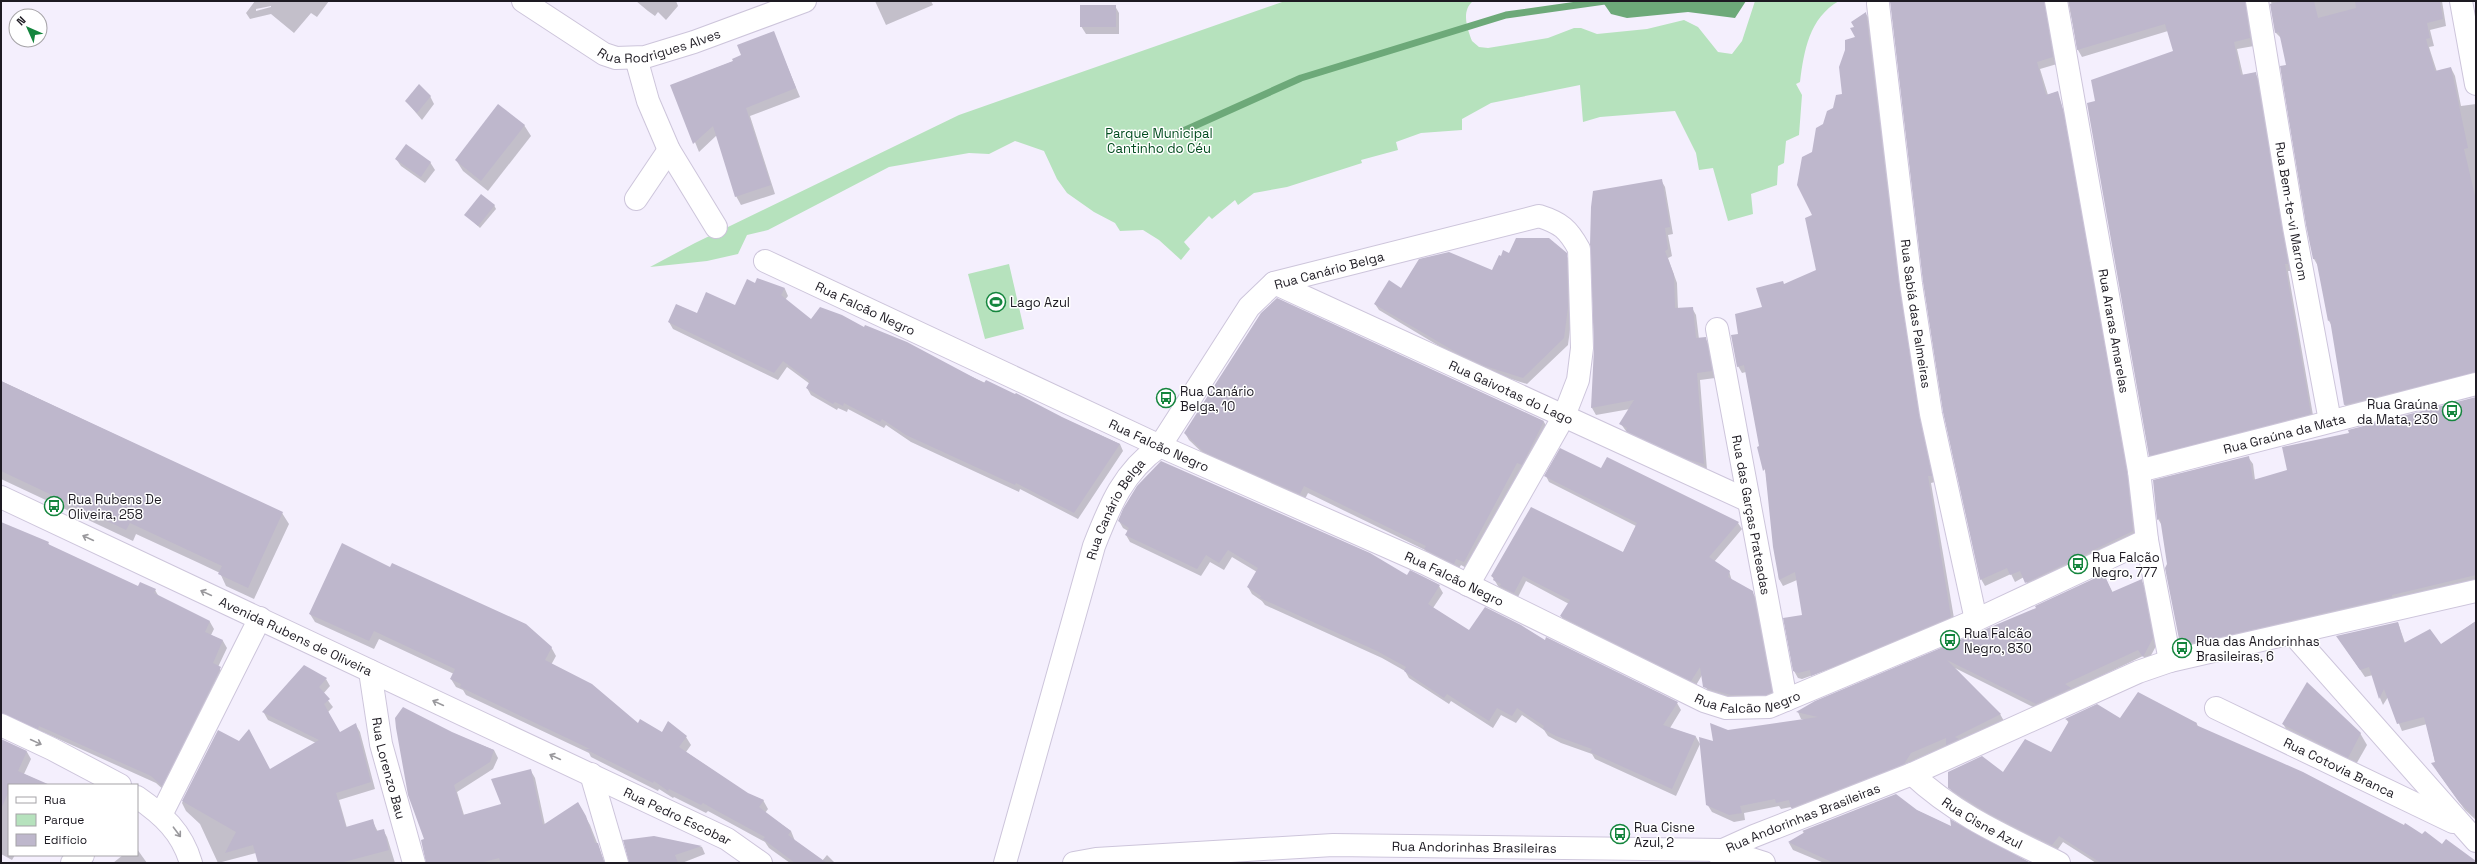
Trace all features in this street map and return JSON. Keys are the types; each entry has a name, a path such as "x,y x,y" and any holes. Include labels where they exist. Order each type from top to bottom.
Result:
{"street":[{"name":"Rua Rodrigues Alves","path":"523,1 604,54 616,58 636,58 694,42 805,1"},
{"name":"Rua Araras Amarelas","path":"2056,1 2139,471 2147,540 2170,661"},
{"name":"Rua Bem-te-vi Marrom","path":"2257,1 2294,227 2330,421"},
{"path":"2461,1 2476,84"},
{"name":"Rua Sabiá das Palmeiras","path":"1878,4 1914,307 1932,414 1976,620"},
{"path":"636,58 648,101 669,150 716,227"},
{"path":"636,199 669,150"},
{"name":"Rua Canário Belga","path":"1005,863 1094,546 1124,480 1141,460 1160,446 1250,307 1274,283 1539,216 1557,222 1571,235 1580,249 1582,348 1578,380 1564,416 1468,585"},
{"name":"Rua Falcão Negro","path":"765,261 1160,446 1468,585 1704,701 1726,708 1746,709 1769,707 1976,620 2147,540"},
{"name":"Rua Gaivotas do Lago","path":"1274,283 1749,501"},
{"name":"Rua das Garças Prateadas","path":"1717,329 1786,700"},
{"name":"Rua Graúna da Mata","path":"2139,471 2476,384"},
{"name":"Avenida Rubens de Oliveira","path":"1,497 591,774"},
{"name":"Rua Andorinhas Brasileiras","path":"1074,863 1333,845 1723,850 1754,836 1912,774 2138,672 2170,661 2294,634 2476,591"},
{"path":"191,863 181,837 147,809 260,618"},
{"path":"2294,634 2469,834"},
{"name":"Rua Lorenzo Bau","path":"370,671 381,744 414,863"},
{"name":"Rua Cotovia Branca","path":"2216,708 2469,834"},
{"path":"1,725 118,784"},
{"path":"591,774 617,863"},
{"name":"Rua Pedro Escobar","path":"591,774 727,839 761,863"},
{"name":"Rua Cisne Azul","path":"1912,774 1932,793 1968,818 2059,863"},
{"path":"1704,863 1723,850 1764,863"},
{"path":"72,863 82,856"}],"green space":[{"name":"Parque Municipal Cantinho do Céu","path":"1285,1 1473,1 1469,5 1466,15 1468,31 1472,41 1479,47 1488,48 1548,38 1574,28 1581,28 1597,34 1647,29 1684,20 1698,27 1718,52 1732,54 1742,41 1755,1 1839,1 1821,16 1806,47 1800,82 1796,84 1802,95 1799,135 1786,141 1784,163 1778,166 1777,185 1751,194 1753,214 1728,221 1713,168 1699,170 1696,153 1675,111 1600,117 1583,122 1580,85 1491,103 1462,119 1462,130 1421,133 1396,142 1398,150 1361,160 1362,163 1287,187 1254,193 1238,205 1235,200 1212,219 1209,216 1184,242 1190,249 1181,260 1159,240 1143,230 1120,231 1115,223 1094,212 1067,193 1057,179 1044,151 1015,141 989,154 969,153 889,167 768,230 747,235 738,254 707,261 650,267 695,243 959,115"},
{"name":"Lago Azul","path":"1009,264 1024,329 985,339 968,274"}],"shaded area":[{"path":"1602,1 1746,1 1735,18 1688,12 1627,18 1611,14"}],"building":[{"path":"1890,1 2044,1 2053,57 2037,62 2046,95 2058,91 2063,110 2127,473 2133,531 2025,583 2020,571 2010,575 2007,568 1980,580 1943,412 1923,282"},
{"path":"2069,1 2245,1 2250,38 2234,42 2241,75 2256,72 2288,264 2285,264 2311,414 2149,456 2087,103 2095,101 2091,80 2173,51 2165,24 2077,50"},
{"path":"2281,1 2314,1 2318,18 2356,8 2355,1 2440,1 2443,19 2427,23 2430,38 2426,39 2435,71 2451,67 2468,148 2464,149 2476,200 2476,372 2344,405 2330,320 2328,321 2316,259 2313,259 2306,225 2280,66 2286,65 2279,32 2275,33 2270,4"},
{"path":"1080,5 1116,5 1116,27 1080,27"},
{"path":"1866,12 1899,286 1919,416 1932,476 1928,476 1951,617 1811,676 1810,670 1798,673 1793,671 1783,618 1802,615 1795,572 1779,580 1773,547 1765,469 1763,471 1757,447 1759,446 1744,365 1737,367 1731,335 1738,334 1735,314 1762,307 1756,288 1783,281 1784,284 1816,270 1805,218 1812,215 1797,185 1802,157 1812,152 1816,128 1823,124 1827,111 1833,108 1836,95 1842,94 1839,67 1845,50 1845,40 1855,37 1850,28 1854,27 1851,22"},
{"path":"774,31 796,88 746,108 771,185 735,197 713,126 693,144 670,85 733,61 732,59 741,55 737,45"},
{"path":"419,84 431,96 417,113 405,101"},
{"path":"498,104 525,125 481,181 455,160"},
{"path":"406,144 431,162 421,177 395,159"},
{"path":"1662,179 1670,227 1665,228 1668,249 1665,251 1674,275 1675,308 1693,307 1696,338 1706,337 1712,371 1697,373 1704,464 1687,459 1626,431 1627,428 1619,424 1634,400 1591,408 1594,348 1590,245 1593,191"},
{"path":"481,194 495,205 478,226 464,215"},
{"path":"1516,238 1549,238 1567,253 1568,307 1564,338 1523,378 1485,366 1459,354 1374,304 1389,280 1401,288 1419,259 1449,252 1492,270 1503,250 1509,253"},
{"path":"757,278 785,288 781,295 811,319 820,307 842,315 864,327 865,325 907,342 984,383 986,380 1015,394 1016,393 1062,417 1120,444 1074,513 1016,483 1015,485 906,435 882,419 880,422 844,403 843,406 835,402 833,404 806,388 810,381 783,361 774,373 668,322 676,304 697,313 706,292 735,305 747,279 755,283"},
{"path":"1277,298 1544,421 1522,465 1517,463 1464,562 1456,559 1454,564 1424,549 1426,546 1304,486 1300,494 1204,452 1184,433 1261,313"},
{"path":"1,381 283,512 248,588 218,574 222,566 130,523 126,530 1,471"},
{"path":"2476,397 2476,575 2392,595 2392,597 2208,640 2180,644 2165,568 2167,564 2160,518 2157,520 2153,480 2249,456 2253,480 2287,470 2282,447 2349,433 2348,430"},
{"path":"1560,448 1601,468 1607,457 1739,522 1709,557 1730,571 1728,577 1753,591 1772,692 1766,695 1731,695 1703,687 1700,667 1691,681 1560,616 1570,600 1523,576 1514,593 1500,586 1501,584 1493,580 1494,578 1491,576 1531,507 1623,552 1637,523 1544,476"},
{"path":"1161,461 1370,553 1407,575 1410,570 1440,585 1428,604 1469,630 1485,607 1521,625 1545,640 1546,637 1678,702 1663,725 1696,736 1672,789 1590,752 1592,749 1556,736 1543,729 1544,726 1517,708 1512,716 1497,708 1489,721 1447,694 1444,698 1404,671 1406,667 1377,651 1260,598 1261,596 1247,587 1258,568 1228,550 1219,563 1206,555 1197,569 1125,535 1129,528 1118,521 1123,509 1137,486"},
{"path":"1,522 49,542 48,544 138,586 140,582 156,589 154,593 210,621 205,632 223,640 213,663 221,667 162,786 151,776 39,726 38,729 1,713"},
{"path":"342,543 390,567 392,563 526,624 552,647 545,660 592,684 638,723 640,719 662,732 668,721 687,736 679,747 748,793 764,800 759,807 791,831 788,835 827,863 795,863 763,839 765,837 703,803 701,805 669,789 668,791 654,781 653,783 585,749 590,749 460,687 461,684 450,679 455,669 374,631 369,641 309,614"},
{"path":"2104,574 2112,592 2142,579 2153,638 2143,657 2138,650 2065,684 2071,688 2036,704 1947,660 2001,714 1955,737 1959,739 1946,745 1946,738 1911,753 1904,764 1791,808 1789,800 1776,803 1775,799 1740,806 1742,813 1729,815 1706,805 1699,737 1713,741 1710,723 1728,730 1818,717 1796,712 1815,701 2036,608 2035,606"},
{"path":"2476,621 2476,818 2459,802 2431,763 2435,762 2424,717 2397,724 2384,689 2379,699 2369,667 2360,670 2336,636 2398,622 2404,643 2430,629 2441,644"},
{"path":"304,665 327,678 319,687 330,699 324,704 340,732 356,723 371,782 336,793 346,827 373,819 376,831 384,829 389,850 340,863 258,863 253,845 225,853 236,832 182,801 218,730 239,741 249,729 270,769 319,740 262,712"},
{"path":"2307,682 2361,733 2348,758 2282,724"},
{"path":"2138,692 2197,723 2196,725 2303,772 2404,825 2405,823 2422,834 2425,831 2442,844 2446,839 2476,861 2476,863 2101,863 2059,836 2052,845 1988,813 1948,788 1948,772 1982,756 2003,772 2025,739 2051,752 2069,721 2065,719 2097,704 2120,718"},
{"path":"403,707 452,732 494,750 490,762 454,785 463,815 501,804 491,779 531,769 543,825 578,802 586,816 595,843 598,843 604,863 501,863 499,858 480,863 426,863 421,840 424,839 408,795 396,728 395,718"},
{"path":"1,739 27,751 18,771 48,784 8,784 8,793 1,809"},
{"path":"1896,794 1917,810 1951,826 1950,819 2031,863 1834,863 1788,842 1805,832 1802,831"},
{"path":"654,836 702,846 675,855 678,863 629,863 623,840"}],"waterway":[{"path":"1181,132 1301,78 1506,15 1605,1"}],"place":[{"name":"Lago Azul","path":"996,302"},
{"name":"Rua Canário Belga, 10","path":"1166,398"},
{"name":"Rua Graúna da Mata, 230","path":"2452,411"},
{"name":"Rua Rubens De Oliveira, 258","path":"54,506"},
{"name":"Rua Falcão Negro, 777","path":"2078,564"},
{"name":"Rua Falcão Negro, 830","path":"1950,640"},
{"name":"Rua das Andorinhas Brasileiras, 6","path":"2182,648"},
{"name":"Rua Cisne Azul, 2","path":"1620,834"}]}
